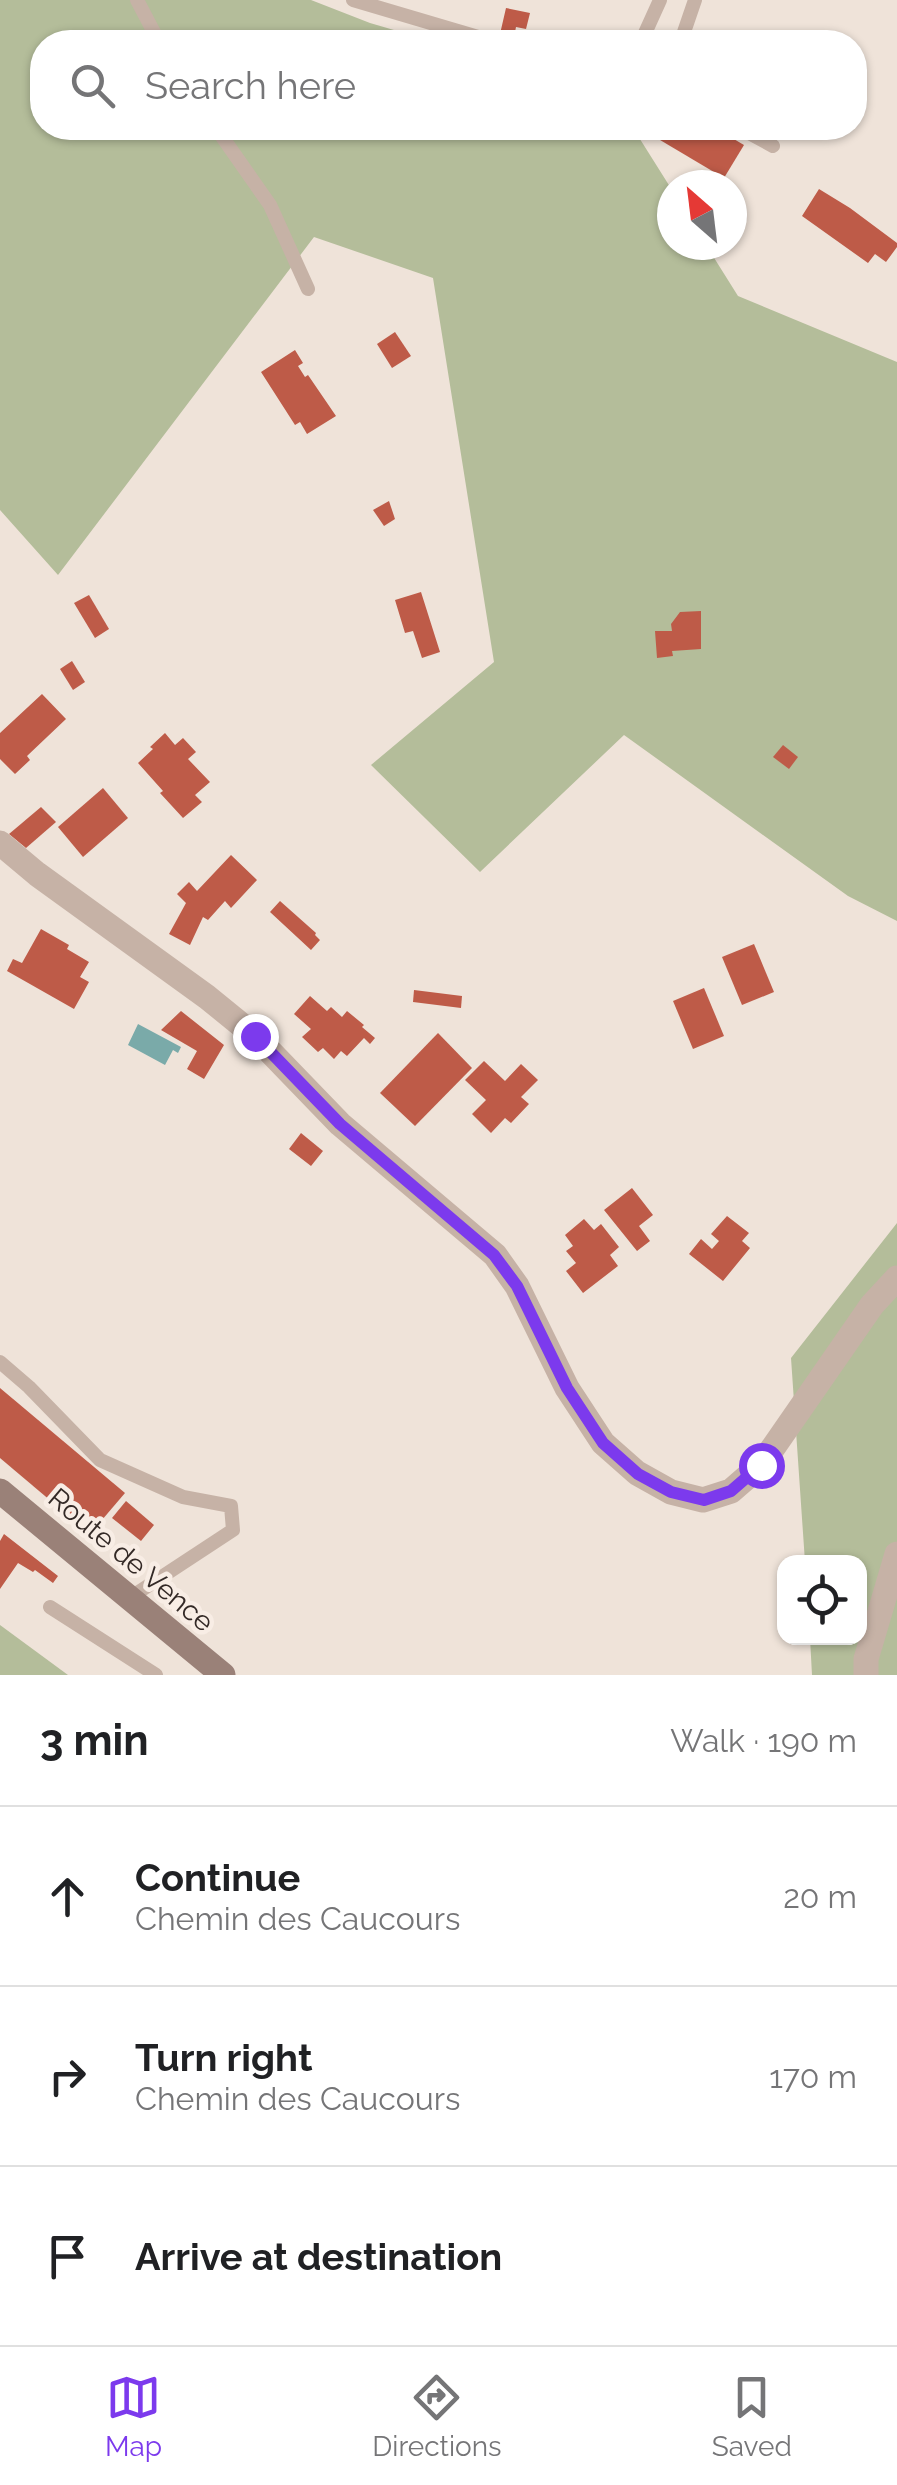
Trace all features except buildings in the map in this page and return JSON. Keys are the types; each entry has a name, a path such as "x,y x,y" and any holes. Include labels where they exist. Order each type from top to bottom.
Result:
{"main road":[{"name":"Route de Vence","path":"0,1491 223,1675"}],"street":[{"path":"0,843 255,1036 340,1124 494,1255 517,1286 567,1388 603,1443 638,1474 671,1492 704,1500 731,1491 761,1465 872,1305 897,1278"},
{"path":"866,1675 866,1659 897,1554"}],"lane":[{"path":"137,0 153,30"},
{"path":"353,0 454,30"},
{"path":"646,30 660,0"},
{"path":"685,30 695,0"},
{"path":"224,140 270,205 308,288"},
{"path":"762,140 773,146"},
{"path":"0,1362 100,1460 182,1497 230,1506 232,1530 128,1598"},
{"path":"50,1608 156,1675"}],"green space":[{"path":"0,0 311,0 394,30 30,30 30,140 641,140 659,170 657,260 715,260 738,296 897,362 897,921 848,896 624,735 480,872 371,765 494,662 433,278 314,237 58,575 0,510"},
{"path":"897,1223 897,1675 812,1675 810,1645 867,1645 867,1555 805,1555 791,1358"},
{"path":"0,1625 68,1675 0,1675"}],"water":[{"path":"138,1024 181,1047 178,1053 173,1050 165,1065 128,1045"}],"route":[{"path":"255,1036 340,1124 494,1255 517,1286 567,1388 603,1443 638,1474 671,1492 704,1500 731,1491 761,1465"}]}
